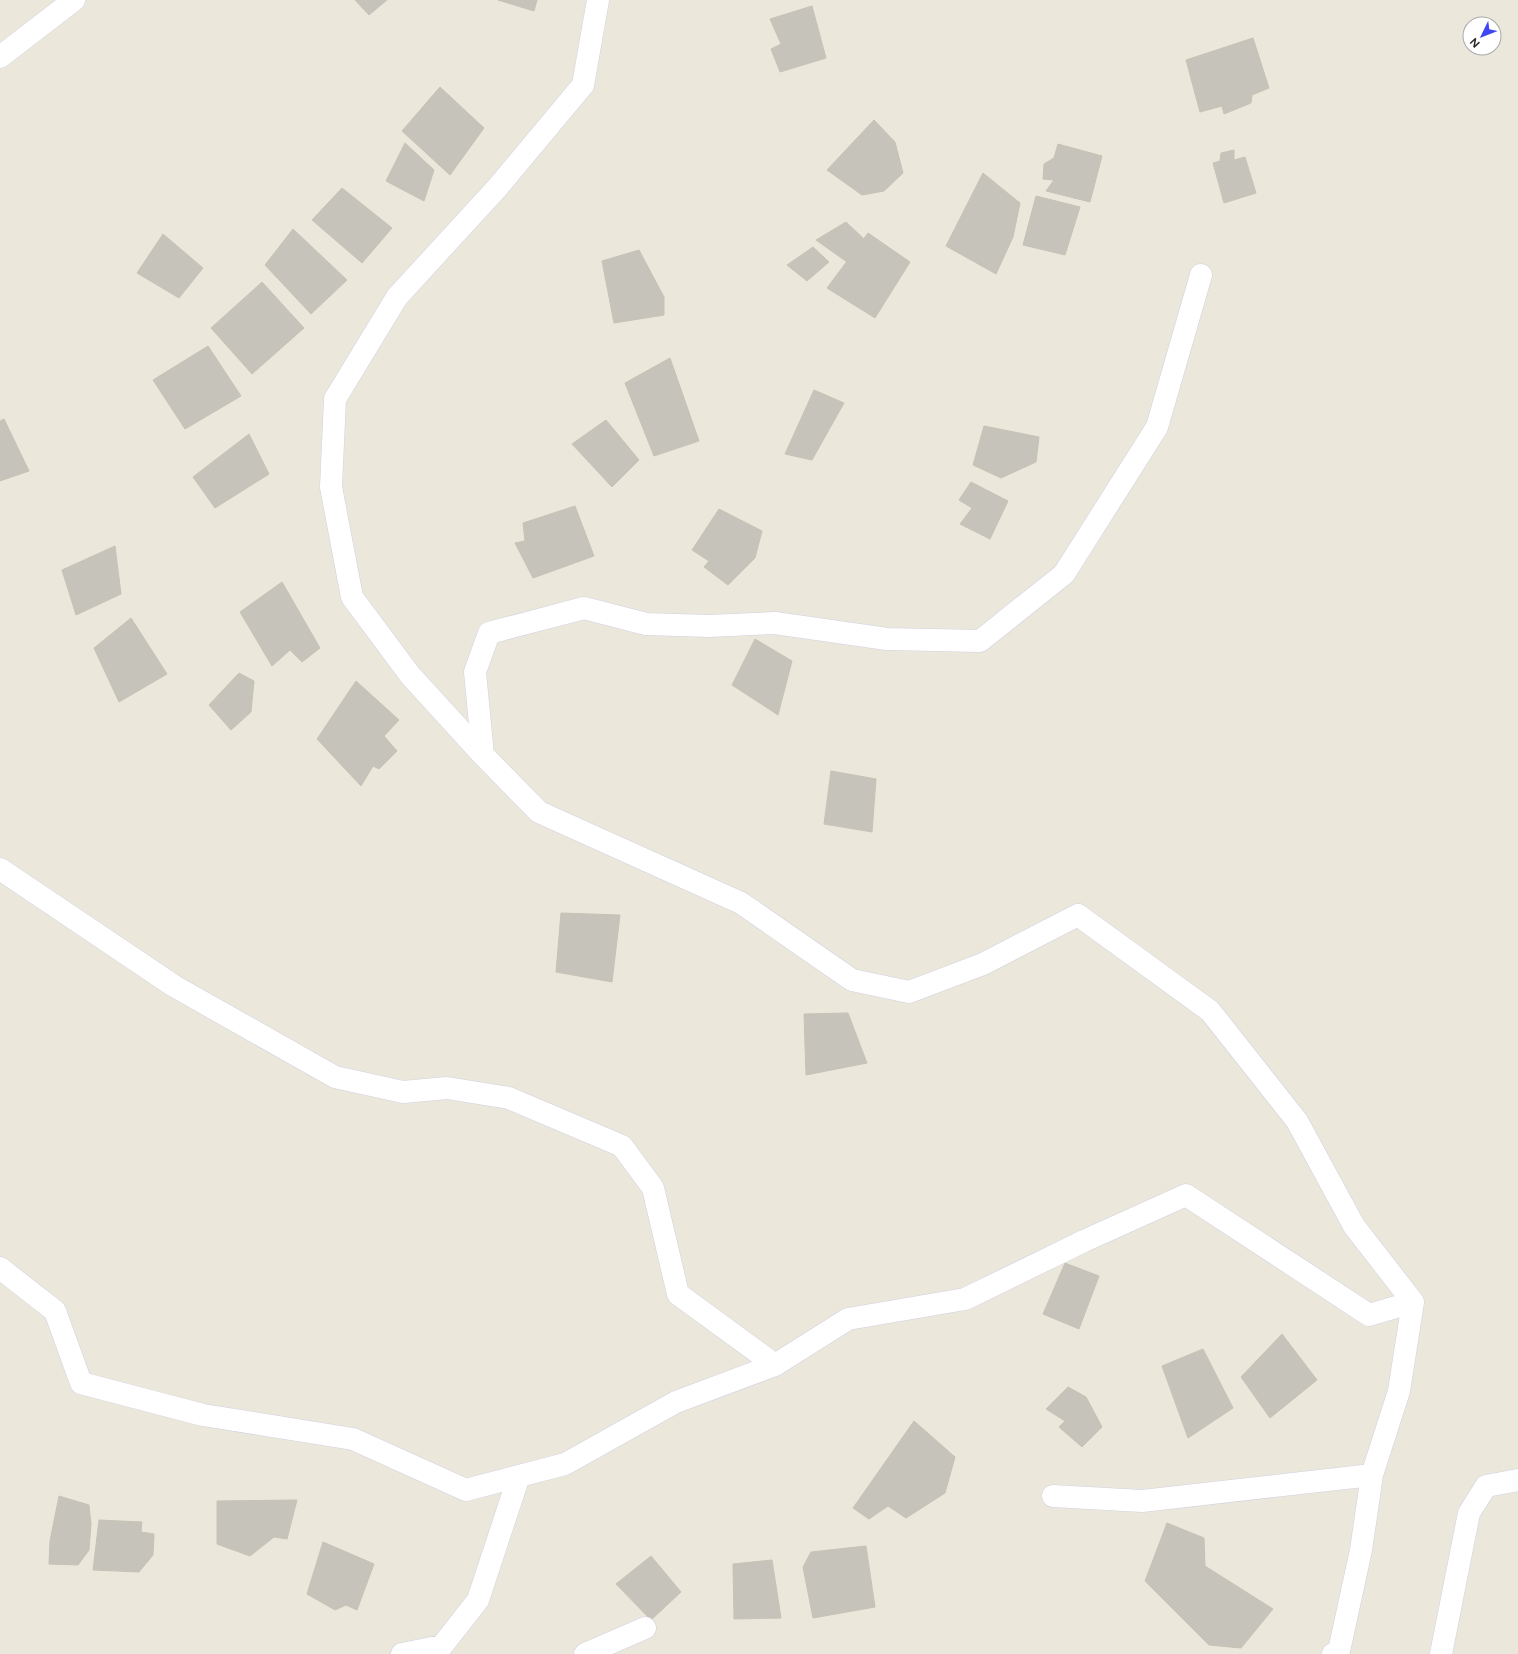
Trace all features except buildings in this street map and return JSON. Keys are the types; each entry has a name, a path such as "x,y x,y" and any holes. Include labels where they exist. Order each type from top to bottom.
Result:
{"street":[{"path":"0,57 74,0"},
{"path":"598,0 583,86 497,188 397,297 335,399 331,487 352,597 410,675 483,755 539,812 741,903 852,980 909,992 982,964 1078,915 1210,1011 1297,1121 1354,1226 1413,1302 1399,1391 1372,1475 1361,1550 1339,1651 1333,1654"},
{"path":"483,755 474,672 489,633 584,608 646,624 709,626 774,624 887,639 980,641 1064,574 1157,427 1201,275"},
{"path":"0,869 174,986 334,1077 403,1092 447,1088 509,1098 622,1146 653,1188 678,1294 775,1365"},
{"path":"0,1268 55,1311 81,1383 203,1415 353,1439 466,1490 565,1464 676,1402 775,1365 848,1319 965,1299 1084,1241 1186,1195 1369,1315 1413,1302"},
{"path":"1053,1496 1142,1501 1372,1475"},
{"path":"402,1654 442,1646 478,1600 519,1476"},
{"path":"1441,1654 1469,1513 1486,1486 1518,1480"},
{"path":"585,1654 644,1628"}]}
